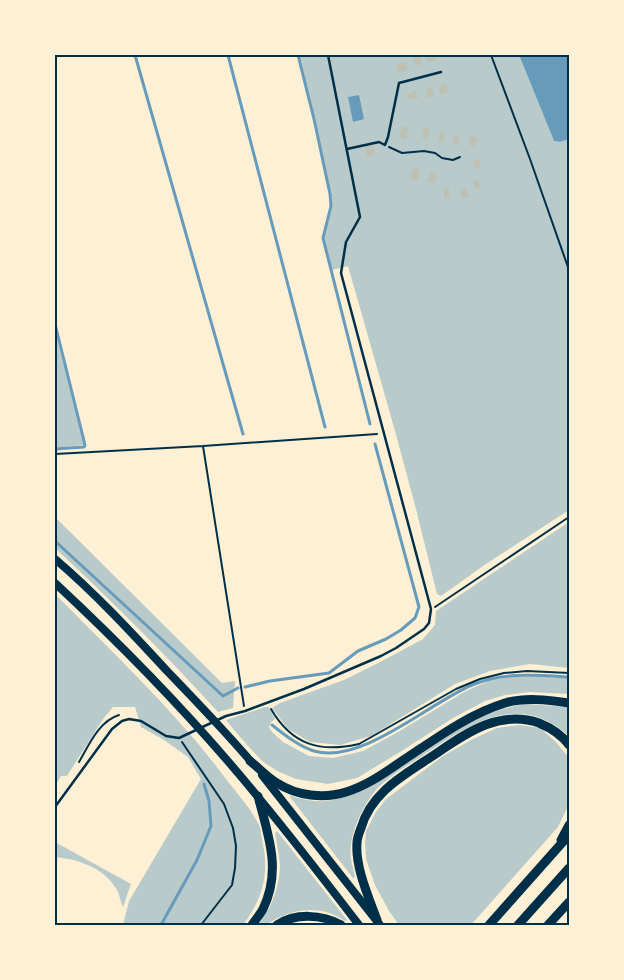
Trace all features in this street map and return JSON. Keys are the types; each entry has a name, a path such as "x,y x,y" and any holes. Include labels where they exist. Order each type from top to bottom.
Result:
{"highway":[{"path":"55,559 148,648 219,725 295,816 378,923"},
{"path":"55,583 105,630 202,732 258,796 359,925"},
{"path":"250,761 276,783 286,788 313,795 330,795 364,785 473,716 506,703 526,700 569,703"},
{"path":"378,923 359,865 356,842 363,819 376,798 393,782 462,736 487,724 502,720 519,718 546,726 557,732 569,746"},
{"path":"252,925 262,910 268,896 272,882 273,866 270,837 258,796"},
{"path":"556,850 569,824"},
{"path":"489,925 569,835"},
{"path":"518,925 569,868"},
{"path":"548,925 569,902"},
{"path":"278,925 296,918 313,916 327,918 341,925"}],"lane":[{"path":"55,807 112,729 122,721 129,719 141,721 166,736 180,738 226,716 342,673 396,648 424,629 429,623 432,609 342,273 346,242 360,217 328,55"},
{"path":"347,149 379,142 385,145 399,83 441,72"}],"path":[{"path":"491,55 530,158 569,270"},
{"path":"385,145 402,153 424,151 453,160 460,157"},
{"path":"55,454 384,433"},
{"path":"203,446 245,710"},
{"path":"432,609 569,517"},
{"path":"268,702 278,720 300,740 311,745 343,748 359,744 456,689 480,679 504,673 528,671 569,673"},
{"path":"78,763 104,724 115,716 124,714"},
{"path":"180,738 224,804 233,828 236,846 232,885 201,925"}],"shaded area":[{"path":"299,55 519,55 554,141 560,142 569,139 569,510 441,596 437,594 395,431 348,266 332,270 324,238 332,206"},
{"path":"55,331 84,444 83,445 55,448"},
{"path":"55,517 222,683 235,681 233,708 218,712 138,628 55,548"},
{"path":"569,522 569,668 530,664 490,671 455,684 371,736 340,745 310,742 288,729 272,708 280,703 344,680 423,639 435,625 436,611"},
{"path":"55,594 142,682 184,728 242,799 259,825 264,852 265,874 256,905 243,925 123,925 129,901 201,779 188,757 141,727 135,707 113,707 103,719 67,776 61,776 55,786"},
{"path":"511,677 569,678 569,694 529,692 505,695 485,701 453,718 357,778 328,784 296,779 277,771 262,761 226,720 269,707 275,719 269,727 283,742 309,756 333,758 363,751 466,691 489,681"},
{"path":"526,704 569,707 569,736 550,722 531,715 512,714 494,717 458,733 402,769 376,789 359,817 351,843 351,859 355,877 353,878 290,797 321,801 349,795 396,770 475,719 496,711"},
{"path":"520,725 540,728 556,742 569,758 569,804 558,827 471,925 399,925 375,885 366,859 366,831 376,812 386,799 443,756 497,728"},
{"path":"277,831 347,920 345,921 338,916 322,911 305,910 296,911 277,918 268,924 258,925 271,905 280,873 275,833"},
{"path":"55,842 131,884 123,907 113,884 100,871 83,863 55,857"}],"water":[{"path":"519,55 569,55 569,139 560,142 554,141"},
{"path":"359,95 364,119 353,122 348,97"}],"building":[{"path":"413,55 420,55 422,64 415,66"},
{"path":"426,55 435,55 437,60 427,62"},
{"path":"406,62 408,70 398,73 396,64"},
{"path":"446,84 448,92 440,94 438,86"},
{"path":"432,87 434,96 428,98 426,89"},
{"path":"416,91 418,98 409,100 407,94"},
{"path":"401,126 408,128 406,139 399,138"},
{"path":"424,128 430,129 428,139 422,138"},
{"path":"440,132 445,133 444,142 439,141"},
{"path":"455,135 460,136 458,145 452,144"},
{"path":"470,135 478,139 474,147 469,145"},
{"path":"373,145 375,155 367,156 365,147"},
{"path":"479,159 481,167 475,168 473,160"},
{"path":"413,168 420,170 417,181 410,179"},
{"path":"430,172 436,174 435,183 428,182"},
{"path":"478,179 480,188 475,189 473,181"},
{"path":"444,188 449,188 449,197 444,198"},
{"path":"466,188 468,197 462,198 460,189"}],"waterway":[{"path":"135,55 243,434"},
{"path":"228,55 325,427"},
{"path":"298,55 330,194 331,206 323,238 370,424"},
{"path":"55,324 85,445 84,447 55,449"},
{"path":"245,687 270,681 329,673 358,651 386,639 401,630 415,618 419,607 375,444"},
{"path":"55,541 223,696 238,688"},
{"path":"272,725 308,749 333,753 352,749 373,741 455,694 484,681 520,675 569,677"},
{"path":"161,925 197,860 211,826 209,801 204,784"}]}
